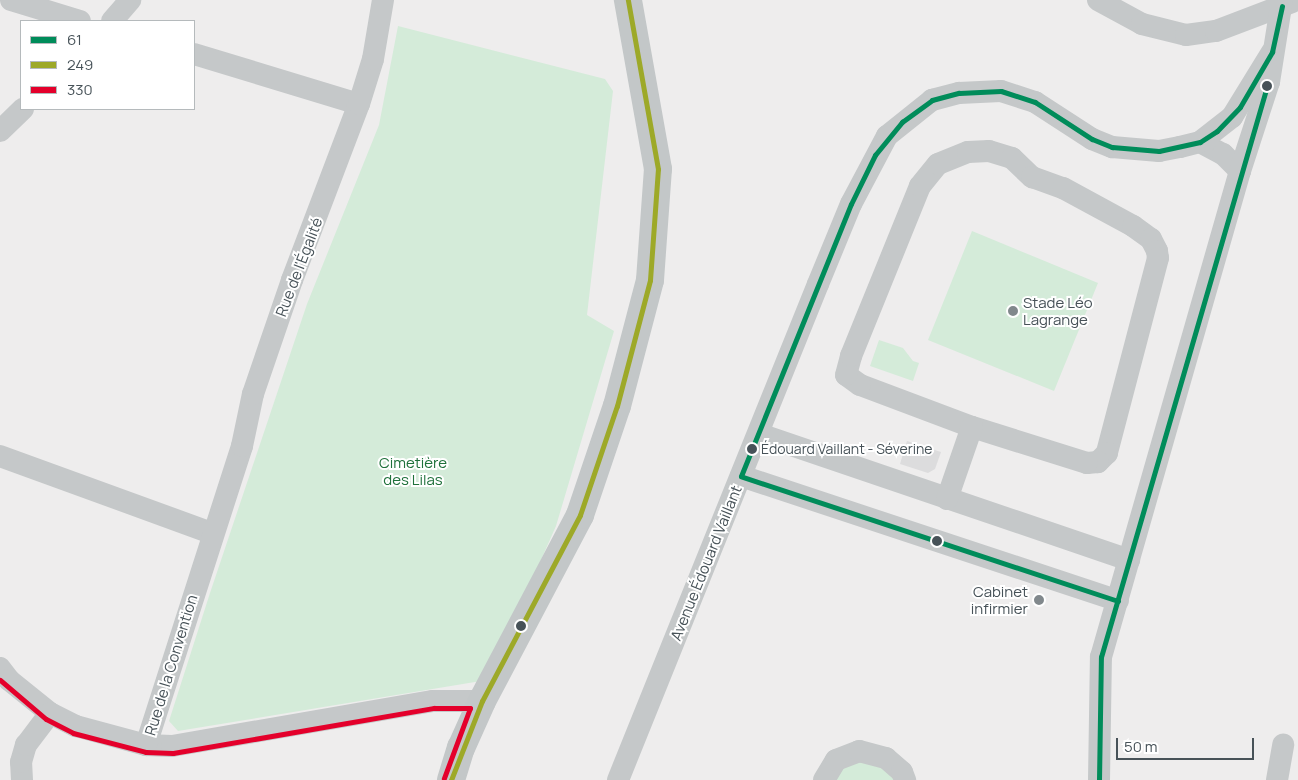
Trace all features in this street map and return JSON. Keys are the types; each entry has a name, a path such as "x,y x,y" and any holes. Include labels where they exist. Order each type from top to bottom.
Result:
{"main road":[{"path":"451,780 461,748 482,701 580,515 617,406 650,280 658,169 628,0"}],"street":[{"path":"11,0 77,20"},
{"path":"113,20 130,0"},
{"name":"Rue de l'Égalité","path":"212,533 292,280 359,104 373,60 383,0"},
{"path":"1098,0 1142,24 1186,35 1216,31 1287,2"},
{"path":"1099,780 1101,657 1240,171 1269,82 1272,52 1287,2"},
{"name":"Avenue Édouard Vaillant","path":"618,780 818,284 875,155 897,127 932,100 980,92 1001,91 1019,96 1112,147 1159,151 1200,142 1217,131 1240,107 1272,52"},
{"path":"195,54 359,104"},
{"path":"0,131 22,110"},
{"path":"1200,142 1223,154 1240,171"},
{"path":"989,151 1012,158 1032,177 1063,188 1133,226 1151,239 1158,258 1107,453 1098,462 1087,463 972,427 860,384 846,375 920,186 938,164 968,152 989,151"},
{"path":"947,499 972,427"},
{"path":"759,434 1129,560"},
{"path":"0,456 212,533"},
{"path":"741,476 1118,601"},
{"name":"Rue de la Convention","path":"212,533 146,745 172,746 433,701 482,701"},
{"path":"0,668 9,680 50,713 76,726 146,745"},
{"path":"22,780 21,762 26,745 50,713"},
{"path":"1277,780 1283,745"},
{"path":"824,780 836,760 860,751 886,758 902,772 904,780"}],"shaded area":[{"path":"907,441 941,452 935,469 928,473 900,464"}],"green space":[{"name":"Cimetière des Lilas","path":"398,26 605,79 613,91 587,315 614,331 556,526 521,605 481,681 178,731 169,721 307,304 379,125"},
{"name":"Stade Léo Lagrange","path":"972,231 1098,283 1054,391 928,340"},
{"path":"879,340 903,348 913,361 919,363 913,381 870,366"},
{"path":"868,758 898,780 833,780 835,767"}],"transit line":[{"name":"249","path":"451,780 482,701 580,515 617,406 650,280 658,169 628,0"},
{"name":"61","path":"1118,601 741,476 851,204 875,155 902,122 932,100 959,93 1001,91 1035,102 1092,139 1112,147 1159,151 1200,142 1217,131 1240,107 1272,52 1282,6"},
{"name":"61","path":"1099,780 1101,657 1267,86"},
{"name":"330","path":"0,680 46,719 73,733 146,752 173,753 434,708 470,708 444,778"}],"place":[{"name":"Stade Léo Lagrange","path":"1013,311"},
{"name":"Édouard Vaillant - Séverine","path":"752,449"},
{"name":"Cabinet infirmier","path":"1039,600"}]}
